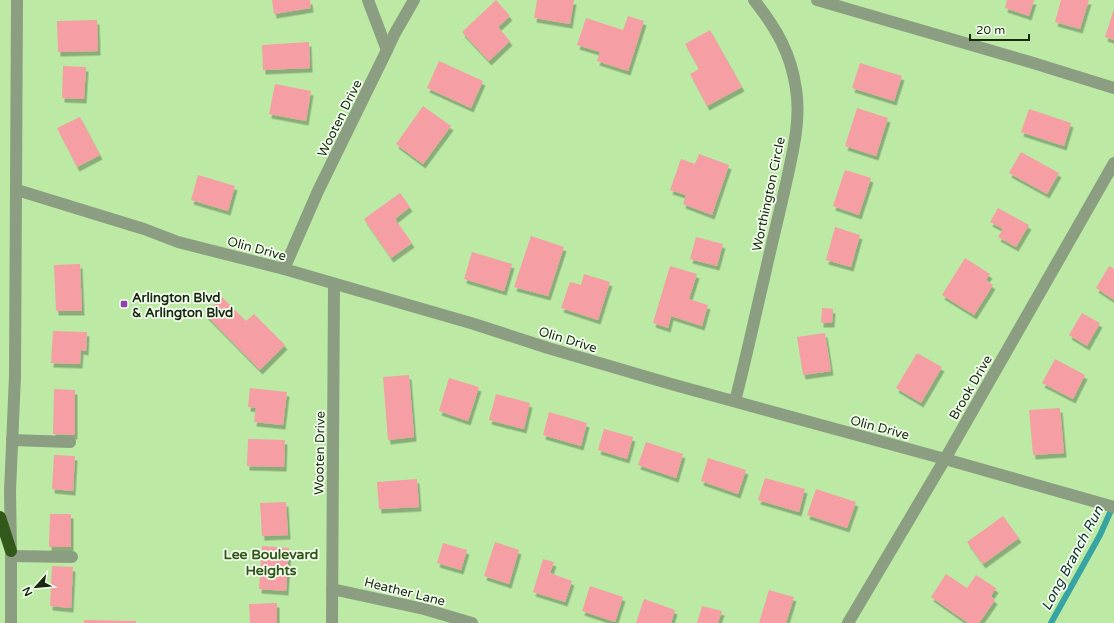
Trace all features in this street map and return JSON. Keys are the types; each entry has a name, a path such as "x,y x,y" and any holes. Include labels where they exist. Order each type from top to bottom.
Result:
{"highway":[{"path":"0,517 11,554"}],"street":[{"path":"10,623 10,490 14,388 18,0"},
{"path":"368,0 387,50"},
{"path":"387,50 414,0"},
{"name":"Worthington Circle","path":"735,401 792,158 797,114 796,90 790,61 772,23 754,0"},
{"path":"817,0 1114,88"},
{"name":"Wooten Drive","path":"284,269 318,191 387,50"},
{"name":"Brook Drive","path":"848,623 945,459 1114,163"},
{"name":"Olin Drive","path":"17,190 144,229 178,242 284,269 474,324 548,348 671,384 1109,505"},
{"name":"Wooten Drive","path":"332,623 331,538 334,404 334,284"},
{"path":"12,440 70,442"},
{"path":"11,554 72,557"},
{"name":"Heather Lane","path":"332,588 424,609 472,623"}],"building":[{"path":"272,0 310,0 311,8 274,14"},
{"path":"496,0 510,16 498,27 510,41 489,61 462,32"},
{"path":"537,0 574,0 570,24 534,18"},
{"path":"1007,0 1034,0 1029,16 1005,8"},
{"path":"1061,0 1089,0 1080,29 1055,22"},
{"path":"1114,9 1114,40 1105,37"},
{"path":"628,16 644,21 628,71 597,61 600,52 577,45 586,18 623,30"},
{"path":"97,20 98,51 58,52 57,21"},
{"path":"710,30 742,87 707,106 690,74 699,69 685,44"},
{"path":"309,42 310,68 263,70 262,45"},
{"path":"439,61 483,81 471,108 427,88"},
{"path":"860,63 902,76 894,101 852,88"},
{"path":"63,66 86,67 84,99 62,98"},
{"path":"275,84 311,91 306,121 269,114"},
{"path":"423,106 451,126 423,164 396,144"},
{"path":"857,108 888,118 876,156 845,146"},
{"path":"1029,109 1071,123 1064,146 1021,132"},
{"path":"80,117 100,155 77,167 57,128"},
{"path":"1021,152 1059,173 1047,194 1009,173"},
{"path":"699,154 729,165 712,215 683,204 686,195 670,190 681,159 695,164"},
{"path":"845,170 871,178 859,215 833,206"},
{"path":"198,175 235,186 228,211 191,200"},
{"path":"400,193 410,207 395,219 412,243 391,258 364,219"},
{"path":"998,208 1029,225 1016,247 998,237 1003,229 990,222"},
{"path":"835,227 860,235 851,267 826,260"},
{"path":"531,236 564,247 548,296 514,287"},
{"path":"696,237 723,244 717,266 690,259"},
{"path":"472,252 512,264 504,291 464,279"},
{"path":"965,258 990,274 986,280 993,285 974,315 942,295"},
{"path":"80,264 82,311 56,311 54,265"},
{"path":"670,266 697,274 689,299 708,305 702,326 671,316 668,328 653,323"},
{"path":"1109,266 1114,269 1114,300 1096,288"},
{"path":"584,274 610,282 598,320 561,308 570,282 581,285"},
{"path":"222,297 246,321 254,314 285,345 260,370 205,314"},
{"path":"822,308 833,309 832,323 821,323"},
{"path":"1082,313 1100,323 1087,346 1069,335"},
{"path":"53,331 87,332 86,351 81,350 80,364 51,363"},
{"path":"825,333 831,371 803,375 797,337"},
{"path":"917,353 942,367 921,403 896,388"},
{"path":"1055,359 1085,375 1073,399 1042,383"},
{"path":"409,375 414,437 388,440 383,377"},
{"path":"449,378 479,387 468,421 439,411"},
{"path":"250,388 287,392 283,425 254,422 256,408 248,407"},
{"path":"54,389 75,390 75,435 53,434"},
{"path":"496,394 530,403 524,429 489,420"},
{"path":"1060,408 1064,453 1033,455 1029,410"},
{"path":"549,412 587,423 581,446 543,435"},
{"path":"604,429 633,437 627,459 598,450"},
{"path":"248,439 285,440 284,467 247,466"},
{"path":"646,442 683,454 676,478 638,465"},
{"path":"54,455 75,456 73,491 52,489"},
{"path":"708,458 746,470 738,494 701,481"},
{"path":"765,478 805,489 799,512 758,500"},
{"path":"417,479 419,507 379,509 377,482"},
{"path":"816,489 856,502 847,528 807,515"},
{"path":"286,502 288,535 262,536 260,503"},
{"path":"50,514 71,514 71,547 49,547"},
{"path":"1003,516 1019,538 983,564 967,542"},
{"path":"495,542 519,550 509,584 484,576"},
{"path":"443,543 467,550 461,570 437,563"},
{"path":"262,546 289,548 286,591 259,589"},
{"path":"543,559 554,562 550,573 572,581 565,602 533,592"},
{"path":"52,566 73,567 71,608 50,606"},
{"path":"946,574 967,588 976,575 996,588 991,596 995,600 979,623 968,623 931,597"},
{"path":"590,586 623,597 615,622 582,611"},
{"path":"769,590 794,597 786,623 759,623"},
{"path":"644,599 675,610 671,623 636,623"},
{"path":"277,603 277,623 250,623 249,604"},
{"path":"702,606 722,611 718,623 697,623"},
{"path":"84,620 136,621 136,623 84,623"}],"waterway":[{"name":"Long Branch Run","path":"1051,623 1100,535 1113,506"}],"place":[{"name":"Arlington Blvd & Arlington Blvd","path":"124,304"}],"district":[{"name":"Lee Boulevard Heights","path":"271,562"}]}
